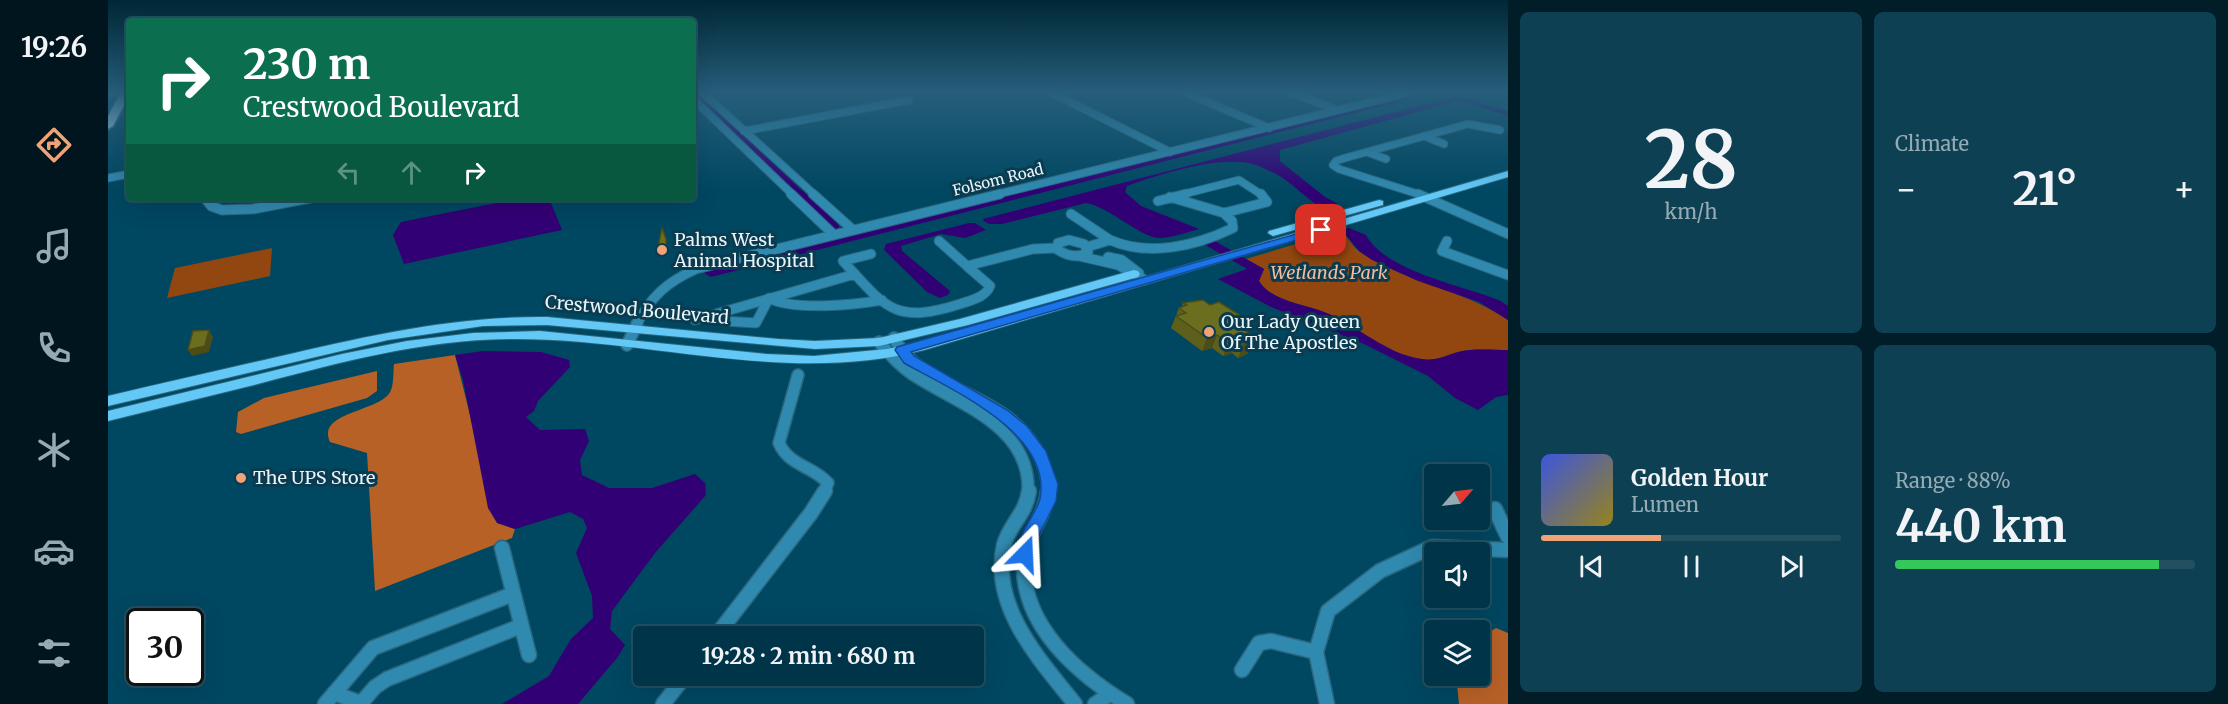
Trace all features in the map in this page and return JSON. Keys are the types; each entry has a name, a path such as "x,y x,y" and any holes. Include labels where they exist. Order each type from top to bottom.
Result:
{"main road":[{"path":"1139,275 1215,255 1508,165"},
{"path":"1235,249 1508,174"},
{"name":"Crestwood Boulevard","path":"108,401 387,336 457,324 521,320 778,343 883,347 902,350 1082,299 1161,266 1215,255"},
{"name":"Crestwood Boulevard","path":"108,416 384,348 438,340 513,334 766,358 814,360 883,347 894,338 1139,275"}],"street":[{"path":"720,125 833,234"},
{"path":"737,125 852,229"},
{"path":"744,131 777,125"},
{"path":"1116,125 1170,152"},
{"path":"1262,125 1270,128"},
{"name":"Folsom Road","path":"627,345 652,296 677,276 722,261 1282,125"},
{"path":"1465,125 1335,161 1333,165 1339,170 1416,193 1508,234"},
{"path":"1473,125 1500,130"},
{"path":"1423,136 1444,144"},
{"path":"1367,152 1386,159"},
{"path":"108,176 126,173"},
{"path":"1158,201 1239,180 1260,193 1267,202 1224,213"},
{"path":"1071,214 1106,237 1132,250 1168,248 1233,228 1232,221 1224,213 1170,197"},
{"path":"206,201 215,209 235,211 293,201"},
{"path":"967,266 1026,252 1083,248 1106,237"},
{"path":"1058,248 1065,240 1139,275"},
{"path":"1448,241 1442,250 1508,275"},
{"path":"871,254 843,261 893,310 909,314 923,314 980,297 988,291 990,286 939,242"},
{"path":"695,320 855,274"},
{"path":"769,298 780,303 843,305 882,300"},
{"path":"719,313 724,321 756,323 769,298"},
{"path":"894,338 909,359 1002,413 1022,429 1040,455 1049,484 1048,501 1030,535 1025,554 1026,583 1031,607 1064,656 1089,679 1127,704"},
{"path":"883,347 898,364 990,421 1007,435 1022,456 1030,496 1026,509 1008,535 1004,548 1003,581 1006,597 1010,611 1025,637 1075,704"},
{"path":"724,626 811,513 827,488 828,483 822,476 788,460 780,449 779,438 798,375"},
{"path":"1495,509 1508,537"},
{"path":"1327,704 1316,652 1328,611 1380,571 1432,547 1508,550"},
{"path":"502,548 529,655"},
{"path":"513,594 377,646 369,652 330,698 362,704 375,687 387,679 521,626"},
{"path":"1242,670 1259,643 1271,641 1316,652"},
{"path":"663,704 677,686"},
{"path":"1095,704 1110,694"}],"green space":[{"name":"Wetlands Park","path":"1342,230 1357,250 1378,263 1491,309 1508,320 1508,350 1470,350 1427,360 1399,354 1337,318 1271,293 1259,281 1264,269 1246,259"},
{"path":"272,248 270,276 167,298 175,268"}],"shaded area":[{"path":"1346,125 1371,125 1280,150 1280,161 1325,197 1338,204 1326,210 1269,170 1249,163 1226,162 1182,169 1127,186 1125,192 1141,206 1199,229 1176,236 1162,238 1145,234 1105,210 1086,203 1002,224 989,224 983,219"},
{"path":"506,201 550,201 562,230 404,264 393,235 401,222"},
{"path":"975,223 986,230 965,238 941,234 901,246 902,251 950,291 948,295 940,298 927,292 884,250 886,244"},
{"path":"1349,228 1366,235 1376,248 1407,268 1499,300 1508,306 1508,320 1479,302 1418,281 1372,260 1359,251 1342,230"},
{"path":"1213,240 1264,269 1259,281 1271,293 1336,318 1409,356 1436,359 1470,350 1508,350 1508,395 1496,397 1478,410 1455,398 1428,376 1364,344 1271,307 1218,279 1247,269 1202,243"},
{"path":"483,351 541,352 569,360 570,367 538,401 534,411 526,417 540,430 585,429 589,441 580,460 582,475 609,488 652,488 695,474 705,483 706,495 655,553 612,611 610,629 625,645 617,658 578,704 502,704 549,676 571,639 593,618 592,596 576,553 587,528 583,519 570,512 515,529 497,523 488,508 463,380 455,355"},
{"path":"455,355 497,523 515,529 512,538 375,591 367,453 330,442 328,432 332,424 340,418 384,399 393,383 394,364"},
{"path":"377,371 377,391 367,398 241,434 236,432 238,412 264,398"},
{"path":"1496,628 1508,633 1508,704 1459,704 1457,686 1490,686 1490,632"}],"building":[{"path":"662,228 666,246 658,247"},
{"path":"1203,300 1210,305 1219,302 1252,323 1240,327 1251,335 1247,337 1253,342 1244,345 1237,341 1229,343 1217,335 1207,338 1176,316 1186,313 1179,308 1187,305 1183,303"},
{"path":"209,330 205,346 188,350 193,331"}],"waterway":[{"path":"728,125 802,195"},
{"path":"711,273 1302,125"},
{"path":"800,194 835,227"}],"place":[{"name":"Palms West Animal Hospital","path":"662,250"},
{"name":"Our Lady Queen Of The Apostles","path":"1209,332"},
{"name":"The UPS Store","path":"241,478"}],"route":[{"path":"1025,554 1030,535 1048,501 1049,484 1040,455 1032,441 1022,429 1002,413 909,359 902,350 979,330 1133,283 1321,230"}]}
